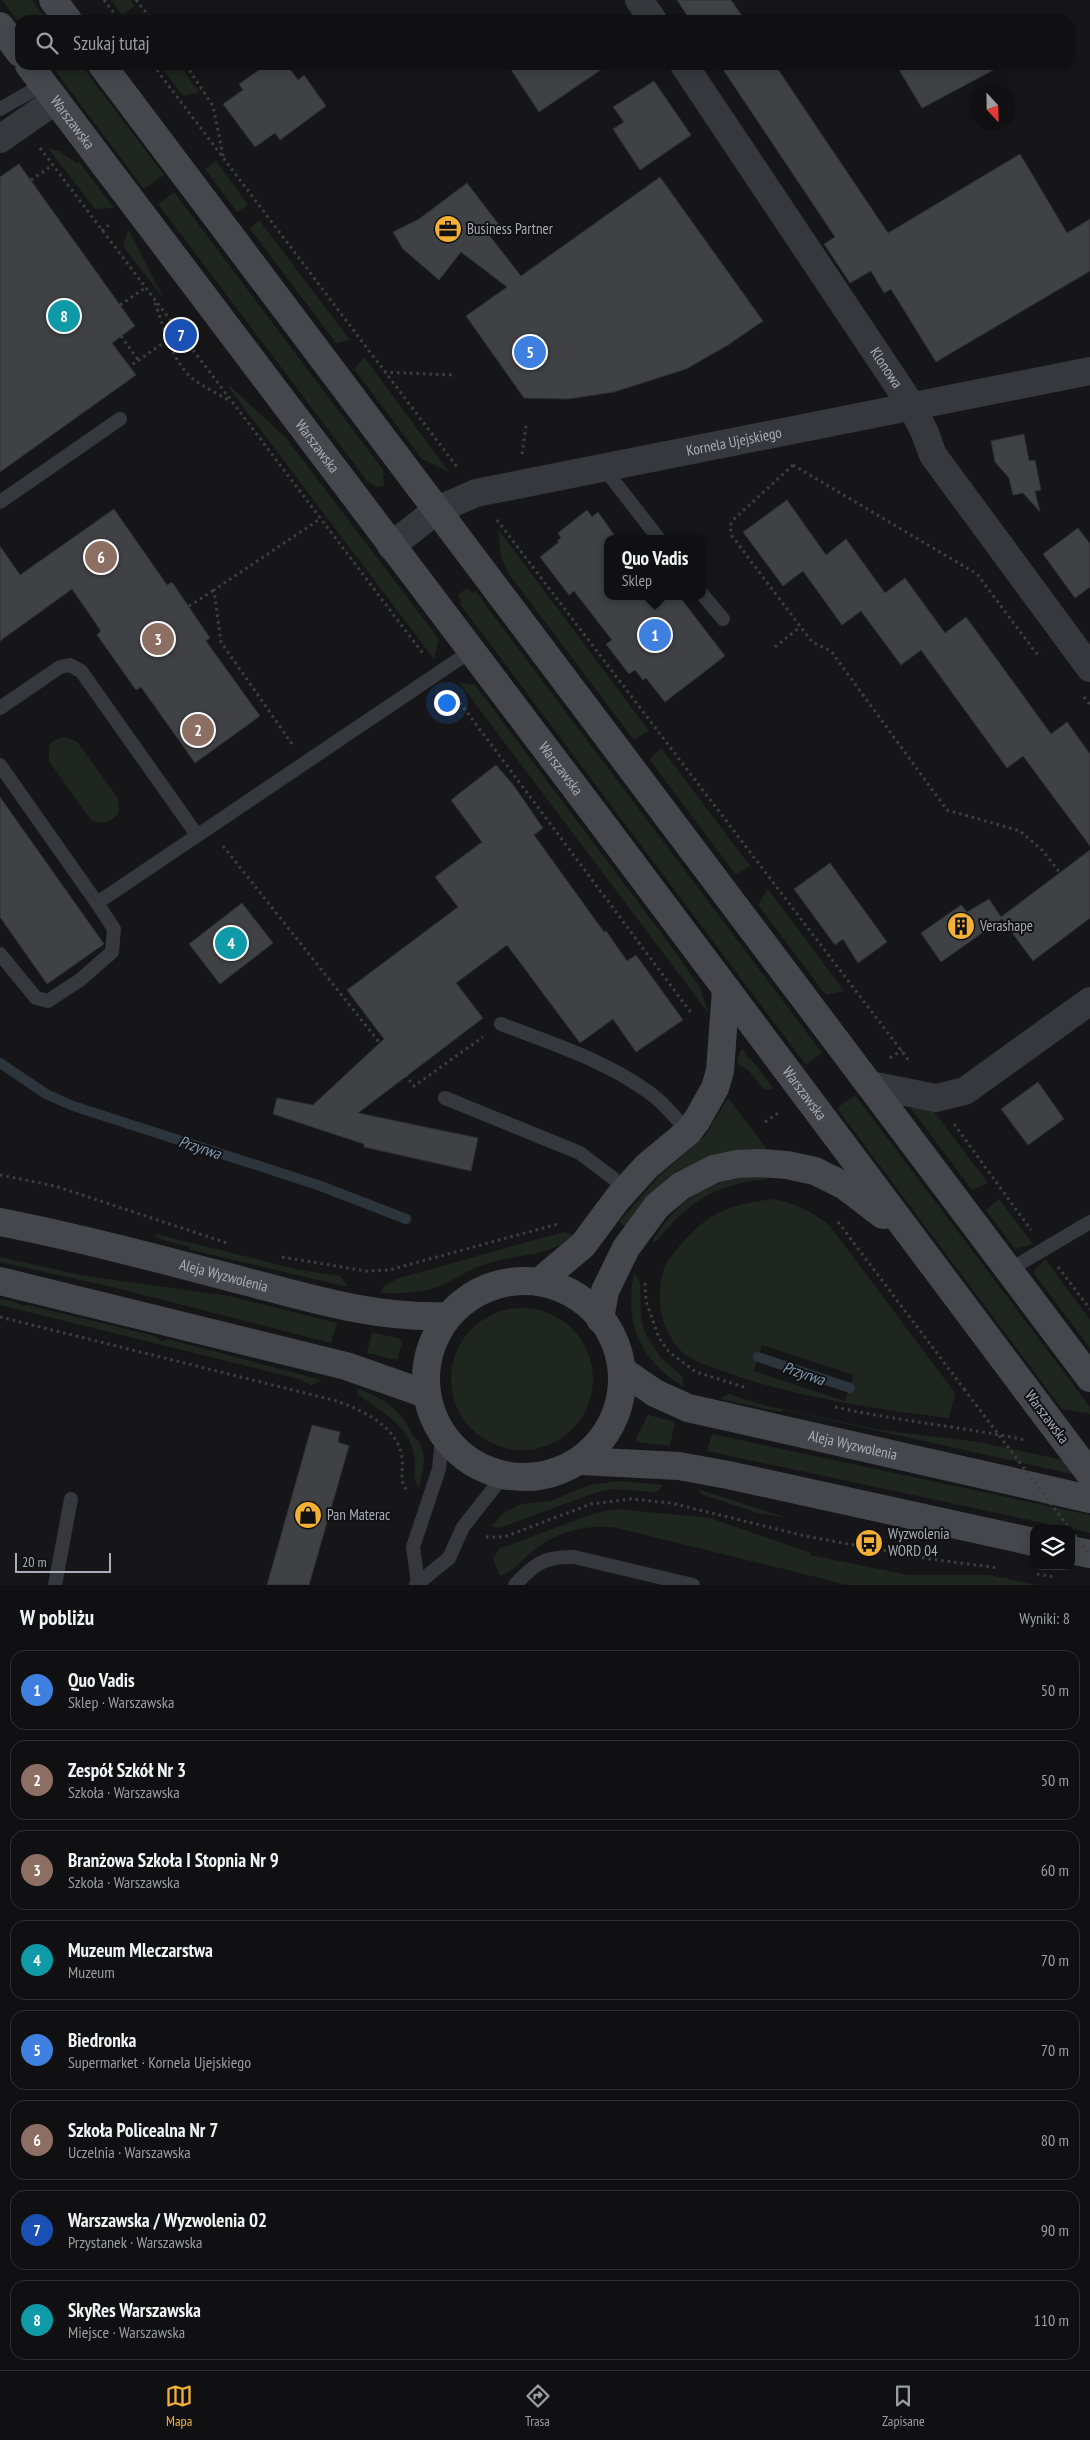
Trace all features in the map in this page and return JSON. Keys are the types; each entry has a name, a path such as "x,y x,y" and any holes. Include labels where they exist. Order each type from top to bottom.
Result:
{"main road":[{"path":"53,0 64,15"},
{"path":"0,26 15,46"},
{"path":"106,70 1090,1378"},
{"name":"Warszawska","path":"43,83 1090,1474"},
{"path":"539,1282 583,1245 647,1166 688,1132 697,1120 714,1088 720,1071 726,989"},
{"path":"600,1319 605,1291 626,1248 651,1213 682,1186 714,1169 737,1164 760,1163 788,1164 815,1171 845,1186 908,1234"},
{"name":"Aleja Wyzwolenia","path":"0,1222 72,1236 357,1310 414,1317 448,1316"},
{"path":"0,1281 346,1366 426,1394"},
{"path":"505,1282 539,1282 563,1289 583,1302 600,1319 616,1343 623,1370 622,1393 616,1417 605,1437 581,1461 564,1470 536,1477 504,1476 473,1464 459,1455 442,1438 432,1418 426,1394 426,1364 434,1338 448,1316 473,1293 505,1282"},
{"name":"Aleja Wyzwolenia","path":"623,1370 656,1393 688,1408 1090,1499"},
{"path":"581,1461 646,1463 720,1473 1030,1541"},
{"path":"1075,1551 1090,1555"}],"street":[{"path":"639,0 650,15"},
{"name":"Klonowa","path":"687,70 911,405 925,433 932,455 1090,668"},
{"path":"7,124 43,83"},
{"name":"Kornela Ujejskiego","path":"391,546 437,510 476,493 911,405 1090,371"},
{"path":"870,1085 936,1098 965,1090 1090,1001"}],"lane":[{"path":"0,502 120,419"},
{"path":"602,467 656,535"},
{"path":"706,599 723,619"},
{"path":"97,903 470,651"},
{"path":"0,708 60,667 70,665 81,671 203,832"},
{"path":"0,765 114,929 112,952 80,980 48,1001 36,998 0,954"},
{"path":"501,1024 592,1059 632,1082 647,1091 668,1109 688,1132"},
{"path":"445,1098 580,1153 627,1189"},
{"path":"1009,1270 1090,1222"},
{"path":"442,1438 439,1469 412,1547 418,1584 450,1558 463,1527 504,1476"},
{"path":"55,1585 71,1499"},
{"path":"515,1585 530,1569 554,1556 574,1556 693,1585"}],"path":[{"path":"104,0 115,15"},
{"path":"136,0 148,15"},
{"path":"157,70 476,493 894,1038 1044,1248 1090,1309"},
{"path":"189,70 213,106 224,160"},
{"path":"7,124 53,165 438,673 692,1014 695,1021"},
{"path":"31,180 53,165"},
{"path":"120,305 145,288"},
{"path":"154,300 175,357 194,379 232,402"},
{"path":"90,394 179,332"},
{"path":"121,336 138,360"},
{"path":"384,372 452,375"},
{"path":"772,434 793,465 977,574"},
{"path":"793,465 733,520 730,526 732,536 812,642 831,651 947,810 1020,831 1042,850 1070,884"},
{"path":"189,606 320,518"},
{"path":"214,590 221,642 305,763"},
{"path":"775,647 800,627"},
{"path":"203,832 414,1086 501,1024"},
{"path":"0,1175 55,1186 231,1244"},
{"path":"834,1216 1067,1525"},
{"path":"277,1256 366,1271 389,1270 560,1224"},
{"path":"646,1279 644,1286 646,1301 659,1338 669,1352 696,1372 750,1389"},
{"path":"0,1317 337,1401 366,1412 380,1422 398,1445 402,1458 402,1481 404,1488 412,1495"},
{"path":"826,1406 883,1418 978,1430 1034,1442"},
{"path":"482,1537 504,1537 591,1504 632,1499 671,1503 815,1538 930,1560 1005,1569"},
{"path":"1075,1535 1090,1555"},
{"path":"1033,1573 1060,1578"}],"shaded area":[{"path":"2,0 32,0 43,15 15,15 15,17"},
{"path":"111,0 130,0 135,6 122,15"},
{"path":"55,70 85,70 164,175 144,189"},
{"path":"164,70 183,70 199,92 183,96"},
{"path":"48,148 59,151 76,163 79,162 114,208 95,209"},
{"path":"216,161 248,205 237,212 205,169"},
{"path":"174,192 381,467 385,474 383,475 384,486 376,487 367,481 158,204"},
{"path":"259,220 350,340 336,343 250,229"},
{"path":"128,229 164,299 123,246"},
{"path":"364,357 449,472 422,459 354,369"},
{"path":"230,386 286,438 439,639 434,659 229,388"},
{"path":"498,529 649,731 634,740 508,573 501,557"},
{"path":"466,588 473,593 475,591 822,1053 806,1065 460,604 458,595"},
{"path":"459,682 475,685 674,950 700,988 709,1014"},
{"path":"64,737 76,741 118,798 119,812 110,821 103,823 91,820 49,761 49,745 55,740"},
{"path":"661,748 750,866 736,875 650,760"},
{"path":"768,889 844,991 826,995 758,905"},
{"path":"743,1049 748,1058 752,1060 774,1089 764,1090 749,1071 737,1063 740,1051"},
{"path":"855,1095 1090,1407 1090,1414 1062,1409 837,1108"},
{"path":"728,1098 767,1149 728,1153 628,1229 619,1222 659,1176 705,1136"},
{"path":"909,1106 931,1108 988,1183 972,1190"},
{"path":"772,1175 767,1179 733,1185 705,1197 681,1215 658,1240 652,1242 675,1211 702,1191 734,1179"},
{"path":"772,1199 796,1205 817,1216 830,1226 955,1393 949,1418 837,1402 782,1389 709,1366 690,1358 680,1350 669,1334 661,1309 660,1286 666,1263 681,1244 702,1223 725,1210","holes":["762,1345 854,1375 845,1401 754,1371"]},
{"path":"999,1199 1033,1244 1015,1249 986,1210"},
{"path":"564,1232 576,1235 554,1248 481,1266 437,1287 413,1292 381,1293 384,1286 399,1278"},
{"path":"156,1234 296,1269 340,1276 348,1287 191,1250 188,1246 155,1237"},
{"path":"0,1257 80,1275 229,1296 337,1323 331,1343 116,1288 0,1262"},
{"path":"1045,1259 1090,1320 1090,1348 1033,1272"},
{"path":"634,1273 640,1282 641,1319 645,1333 660,1357 682,1376 684,1387 656,1365 646,1353 639,1339 631,1309"},
{"path":"0,1299 155,1336 162,1341 168,1339 322,1380 311,1385 299,1379 0,1305"},
{"path":"522,1308 549,1314 561,1320 572,1329 581,1340 587,1352 593,1379 587,1406 581,1418 572,1429 561,1438 549,1444 522,1450 495,1444 483,1438 472,1429 463,1418 457,1406 451,1379 457,1352 463,1340 472,1329 483,1320 495,1314"},
{"path":"372,1332 400,1339 402,1343 397,1360 367,1353"},
{"path":"356,1388 391,1405 403,1418 413,1437 418,1441 424,1458 419,1487 415,1481 415,1461 408,1438 402,1429 386,1414 358,1395"},
{"path":"729,1394 763,1405 880,1430 979,1442 1090,1466 1090,1478 784,1410 781,1412 720,1399"},
{"path":"648,1415 675,1422 670,1446 637,1442 636,1439"},
{"path":"712,1434 1090,1515 1090,1533 1075,1530 1075,1525 1053,1525 707,1451"},
{"path":"620,1481 663,1485 658,1491 653,1492 613,1489 598,1492 499,1528 491,1527 502,1514 521,1504 551,1501 589,1485"},
{"path":"698,1489 787,1518 758,1513 701,1494"},
{"path":"617,1509 710,1518 811,1553 810,1555 908,1575 989,1575 1037,1585 848,1585 613,1527 589,1527 557,1536 537,1548 511,1570 500,1576 493,1559 499,1549 592,1514"}],"building":[{"path":"677,0 731,0 742,15 687,15"},
{"path":"259,70 291,70 298,80 304,75 326,106 280,140 275,133 255,147 223,104 243,90 239,84"},
{"path":"511,70 601,70 539,112"},
{"path":"723,70 778,70 888,233 1020,154 1067,233 1090,219 1090,271 936,362 891,289 884,293 871,271 850,283 824,244 835,237"},
{"path":"899,70 994,70 922,108"},
{"path":"654,81 691,135 640,170 613,129 624,122 613,107"},
{"path":"19,164 135,326 112,343 136,375 0,472 0,177"},
{"path":"660,177 763,321 728,345 686,369 614,392 568,399 524,398 466,316 507,287 461,252 439,280 403,249 393,232 419,219 467,183 500,226 489,235 521,276"},
{"path":"1024,434 1029,461 1035,460 1041,490 1035,491 1040,512 1023,493 1013,495 1009,478 995,462 991,441"},
{"path":"787,500 826,555 846,539 885,593 905,578 945,633 966,617 1051,734 1067,722 1090,754 1090,846 1023,756 1007,768 921,650 901,665 861,611 842,625 803,571 783,586 743,532"},
{"path":"114,509 167,585 172,582 210,638 206,641 260,716 195,763 141,687 136,690 97,635 101,631 72,589 0,641 0,546 20,575"},
{"path":"587,510 592,517 598,512 614,535 604,535 604,600 682,600 725,656 665,702 646,678 643,680 635,670 629,674 606,644 612,640 574,591 569,595 540,557 559,542 557,541 561,538 558,533"},
{"path":"1078,528 1090,544 1090,587 1075,598 1043,554"},
{"path":"496,765 514,786 543,828 534,835 604,932 606,931 627,961 636,955 683,1020 636,1052 613,1019 580,1043 507,945 456,983 483,1018 358,1113 478,1138 471,1171 364,1147 364,1144 273,1114 277,1098 313,1105 384,1039 347,990 458,907 435,877 482,842 451,800"},
{"path":"0,797 104,944 47,984 0,917"},
{"path":"1090,850 1090,918 1033,961 1002,919 941,962 921,933 961,905 967,912 989,899 1001,917"},
{"path":"830,863 887,942 858,963 843,939 835,945 794,889"},
{"path":"242,903 273,943 220,984 189,944"},
{"path":"1038,1082 1064,1119 1028,1145 1001,1109"},
{"name":"Pan Materac","path":"312,1425 340,1432 338,1442 349,1446 309,1585 267,1585"}],"waterway":[{"name":"Przyrwa","path":"0,1063 46,1094 73,1106 318,1185 406,1219"},
{"name":"Przyrwa","path":"758,1357 850,1388"}],"place":[{"name":"Business Partner","path":"448,229"},
{"name":"SkyRes Warszawska","path":"64,316"},
{"name":"Warszawska / Wyzwolenia 02","path":"181,335"},
{"name":"Biedronka","path":"530,352"},
{"name":"Szkoła Policealna Nr 7","path":"101,557"},
{"name":"Quo Vadis","path":"655,635"},
{"name":"Branżowa Szkoła I Stopnia Nr 9","path":"158,639"},
{"name":"Zespół Szkół Nr 3","path":"198,730"},
{"name":"Verashape","path":"961,926"},
{"name":"Muzeum Mleczarstwa","path":"231,943"},
{"name":"Pan Materac","path":"308,1515"},
{"name":"Wyzwolenia WORD 04","path":"869,1543"}]}
